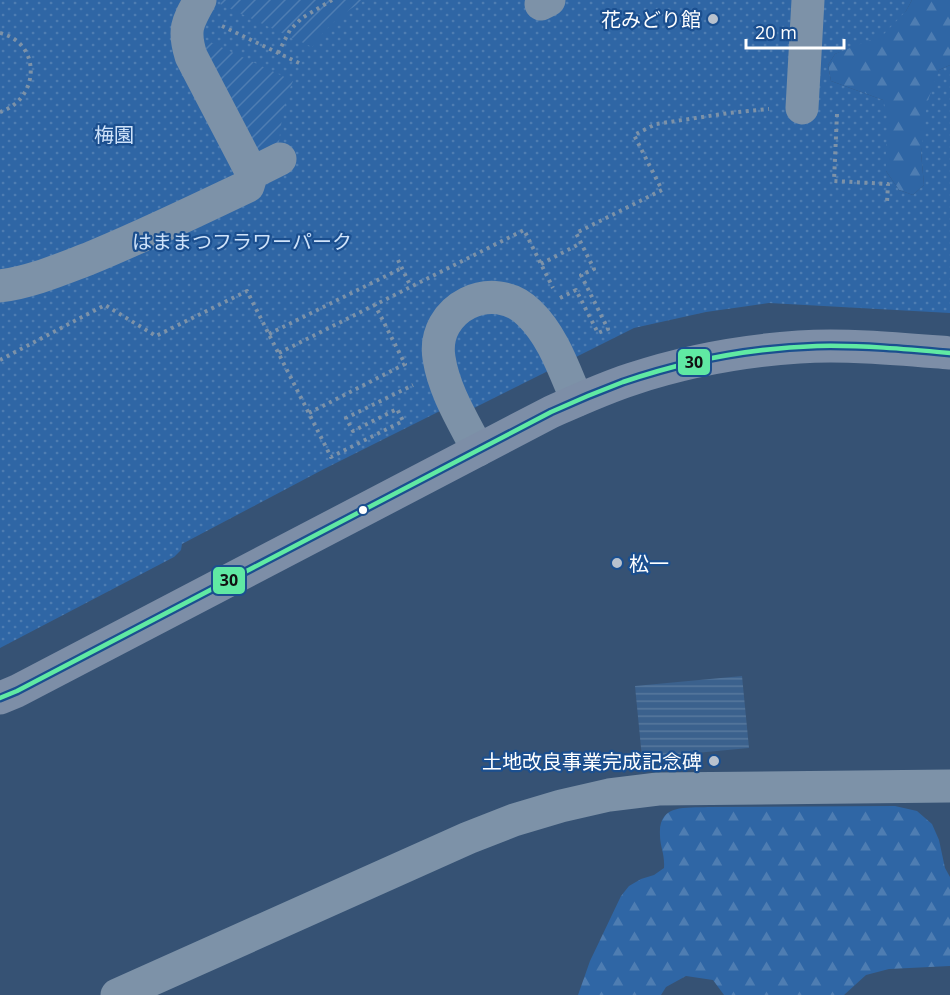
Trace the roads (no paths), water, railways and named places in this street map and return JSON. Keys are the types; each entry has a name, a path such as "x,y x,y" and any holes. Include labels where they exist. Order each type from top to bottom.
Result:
{"main road":[{"path":"0,698 551,412 631,379 715,357 801,347 950,352"}],"street":[{"path":"0,286 49,274 128,243 248,186 266,166 191,56 186,40 187,24 200,0"},
{"path":"802,108 808,0"},
{"path":"478,450 448,393 438,357 438,341 443,326 453,312 467,302 483,298 499,298 515,303 528,312 551,341 577,400"},
{"path":"117,995 468,838 514,820 561,806 609,795 658,789 950,786"}],"place":[{"name":"花みどり館","path":"713,19"},
{"name":"松一","path":"617,563"},
{"name":"土地改良事業完成記念碑","path":"714,761"}],"park label":[{"name":"梅園","path":"114,134"},
{"name":"はままつフラワーパーク","path":"242,241"}]}
